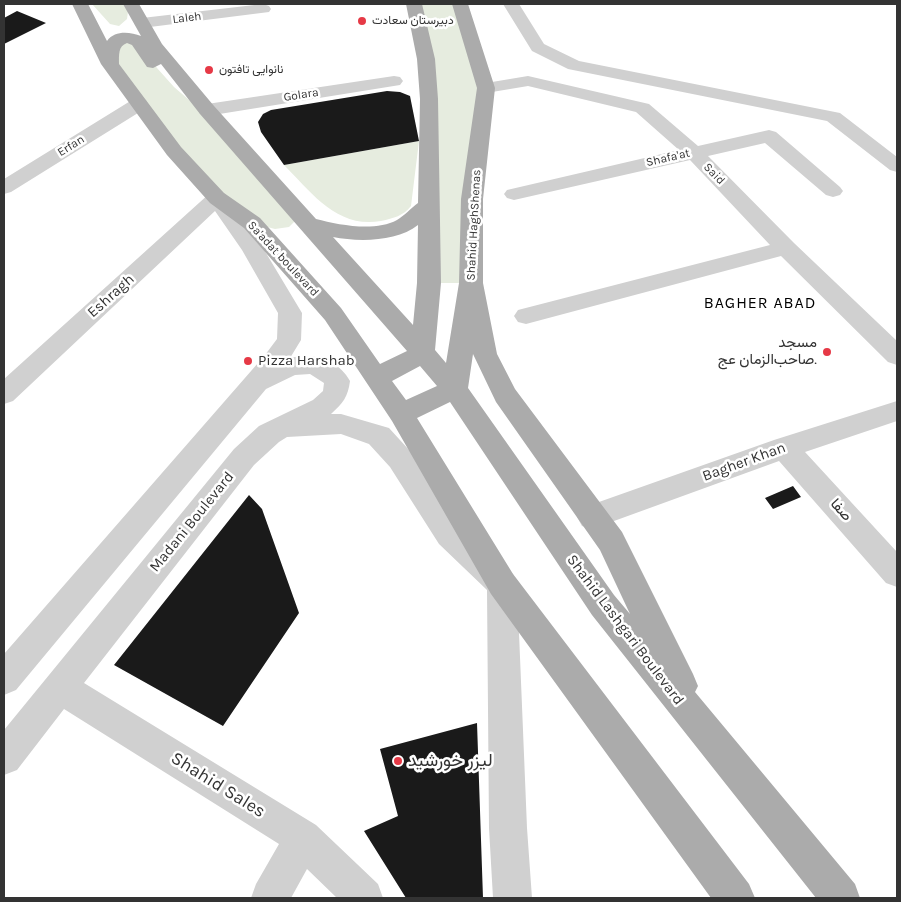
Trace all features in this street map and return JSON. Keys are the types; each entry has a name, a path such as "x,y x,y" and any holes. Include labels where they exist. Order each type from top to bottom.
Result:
{"main road":[{"name":"Sa'adat boulevard","path":"80,4 110,64 174,151 218,198 252,223 333,314 375,378"},
{"path":"92,4 107,22 119,26 127,19 130,4"},
{"path":"130,4 154,46 211,114 372,294 422,354"},
{"path":"414,4 428,76 428,282 422,354"},
{"name":"Shahid HaghShenas","path":"455,389 471,284 472,199 486,88 460,4"},
{"path":"110,64 112,49 116,41 127,37 138,41 174,88 211,114"},
{"path":"309,224 335,231 369,234 403,226 428,206"},
{"path":"471,284 485,354 505,394 610,541 704,732"},
{"path":"422,354 375,378 401,414 502,584 735,898"},
{"name":"Shahid Lashgari Boulevard","path":"422,354 455,389 603,605 704,732 841,898"},
{"path":"401,414 455,389"}],"street":[{"path":"511,4 538,47 574,65 833,117 897,166"},
{"name":"Laleh","path":"142,23 263,9"},
{"name":"Golara","path":"211,114 394,81"},
{"name":"Said","path":"486,88 528,81 642,108 693,152 786,248 897,356"},
{"name":"Erfan","path":"4,188 139,104"},
{"name":"Shafa'at","path":"514,194 769,136 833,191"},
{"name":"Madani Boulevard","path":"8,668 256,383 289,340 290,313 252,248 218,198"},
{"name":"Eshragh","path":"4,394 218,198"},
{"path":"526,316 786,248"},
{"name":"Madani Boulevard","path":"4,757 244,457 269,434 322,407 335,395 337,381 328,370 307,363 284,369 256,383"},
{"name":"Bagher Khan","path":"592,517 784,448 897,411"},
{"path":"281,427 341,424 379,436 400,459 449,535 502,584 508,828 513,898"},
{"name":"صفا","path":"784,448 897,573"},
{"name":"Shahid Sales","path":"60,687 303,838 364,898"},
{"path":"270,898 303,838"}],"shaded area":[{"path":"92,4 129,4 127,19 119,26 110,24"},
{"path":"414,4 460,4 486,88 471,283 429,283 426,59"},
{"path":"116,41 138,41 157,68 174,87 195,105 297,219 289,227 275,229 252,223 217,198 110,64"},
{"path":"419,141 411,206 398,216 381,221 365,222 338,214 315,197 284,165"}],"building":[{"path":"17,11 46,23 4,44 4,18"},
{"path":"387,91 400,92 410,96 419,141 284,165 261,132 258,122 263,114 271,110"},
{"path":"793,486 801,497 773,509 765,498"},
{"path":"249,495 262,509 299,613 223,726 114,665"},
{"path":"477,723 483,898 406,898 364,831 398,816 380,749"}],"place":[{"name":"دبیرستان سعادت","path":"362,21"},
{"name":"نانوایی تافتون","path":"209,70"},
{"name":"مسجد صاحب‌الزمان عج.","path":"827,352"},
{"name":"Pizza Harshab","path":"248,361"},
{"name":"لیزر خورشید","path":"398,761"}],"district":[{"name":"BAGHER ABAD","path":"760,303"}]}
